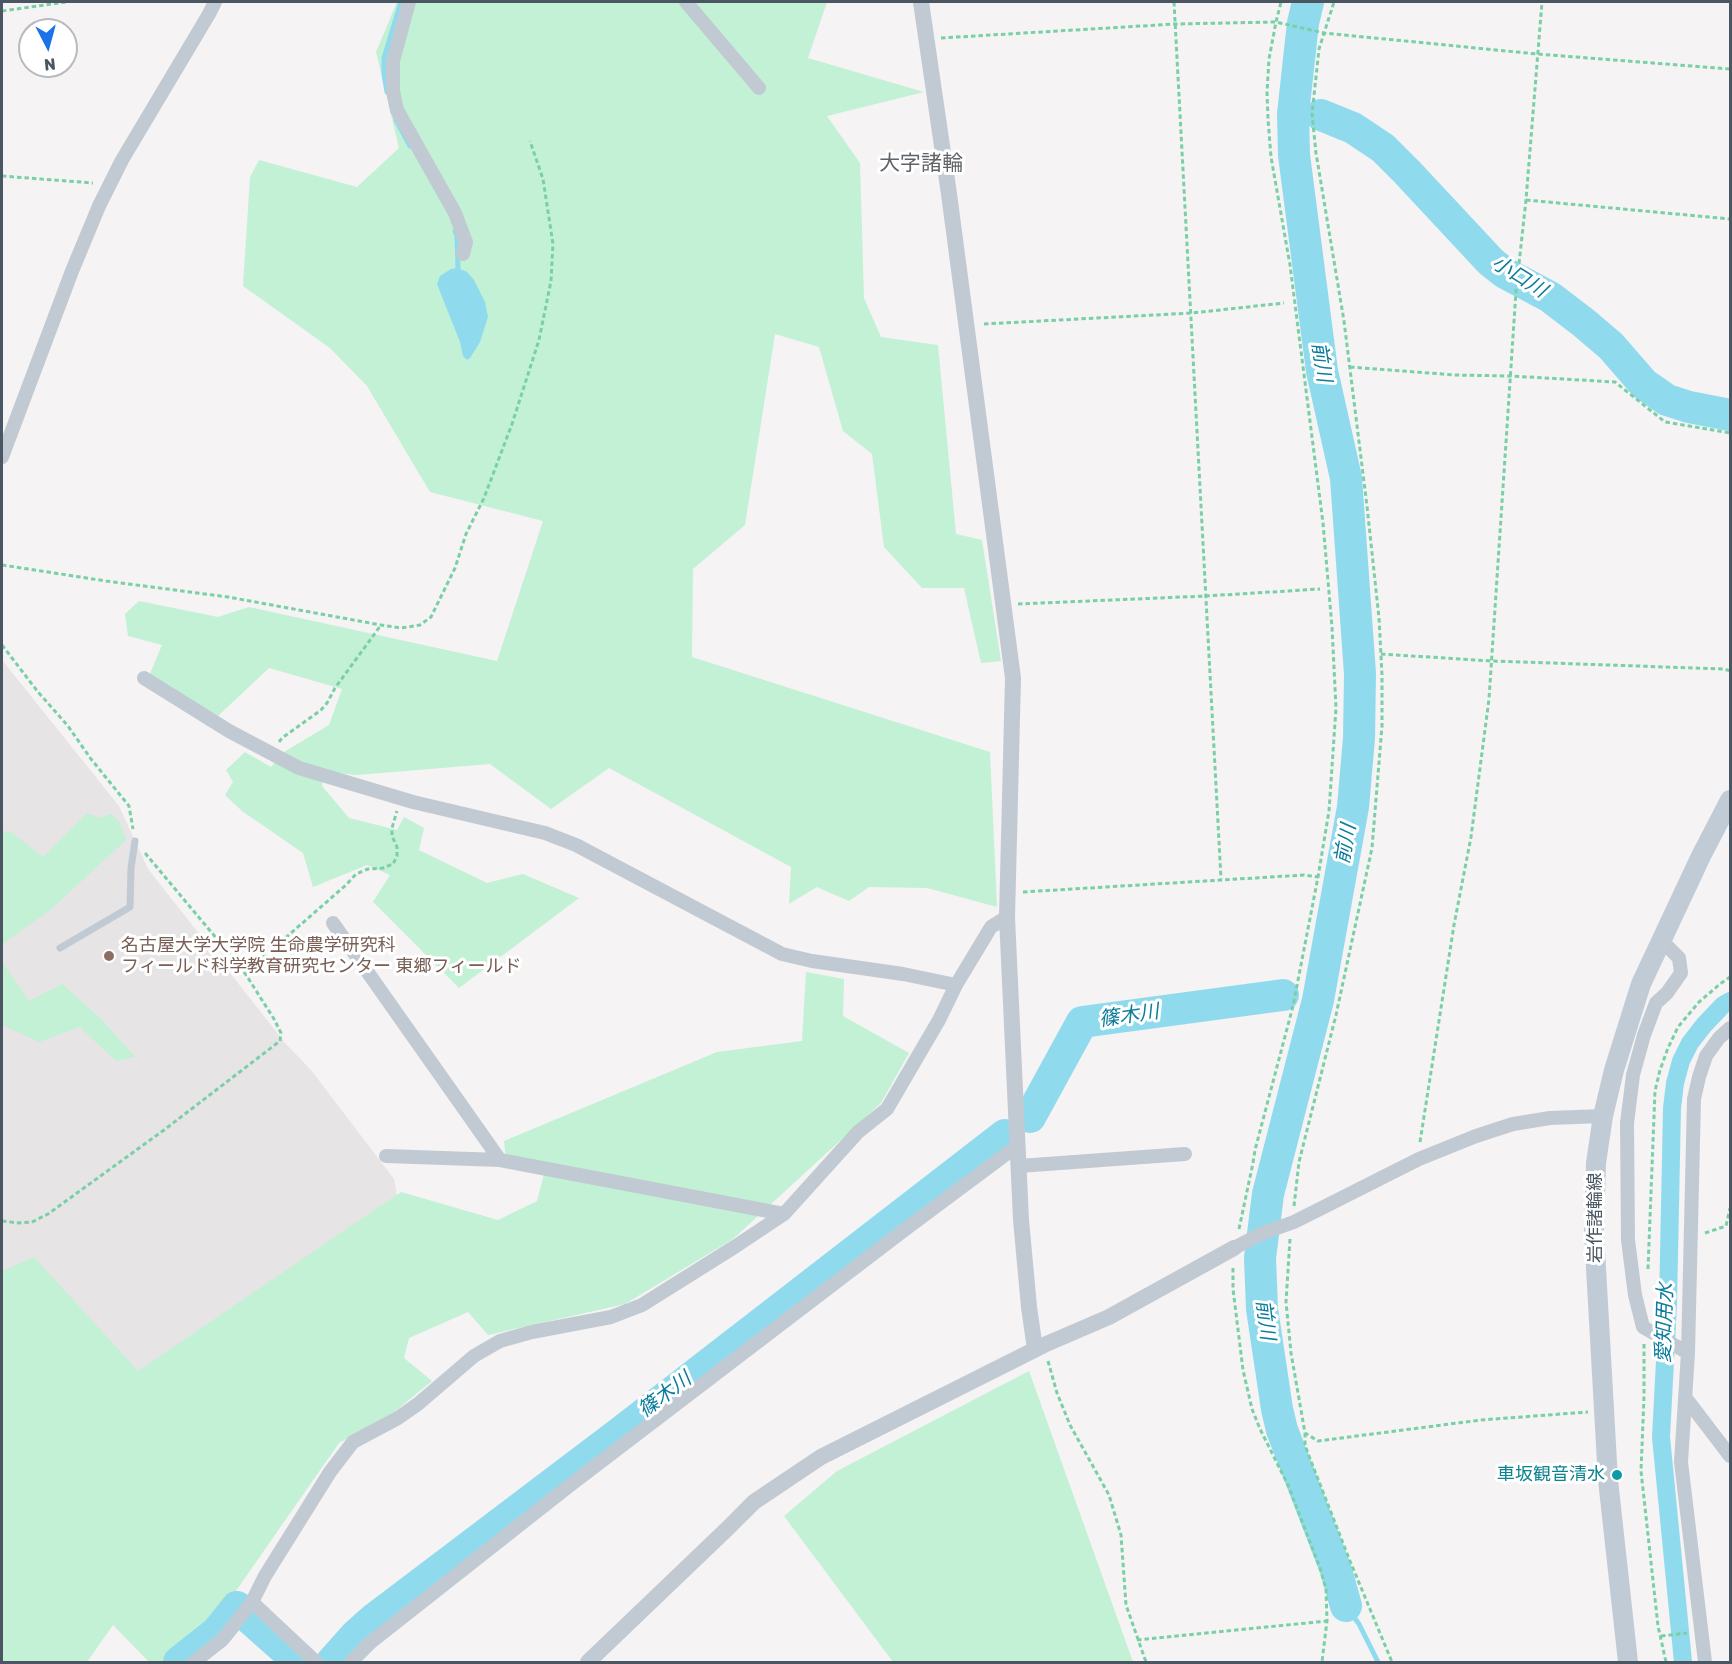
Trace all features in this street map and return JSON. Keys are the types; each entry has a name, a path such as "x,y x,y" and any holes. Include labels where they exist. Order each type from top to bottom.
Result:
{"main road":[{"name":"岩作諸輪線","path":"1628,1662 1608,1480 1594,1233 1596,1163 1603,1116 1614,1070 1641,984 1701,856 1731,800"}],"street":[{"path":"2,458 72,271 109,186 215,2"},
{"path":"409,2 393,60 393,91 397,110 455,213 466,242 463,254"},
{"path":"686,2 759,88"},
{"path":"921,2 1013,678 1007,917 1022,1220 1029,1307 1040,1347"},
{"path":"144,678 229,731 298,768 401,798 545,833 576,845 782,954 956,985"},
{"path":"194,1662 222,1640 252,1602 265,1576 330,1472 352,1442 398,1418 474,1356 500,1341 532,1332 611,1317 642,1305 784,1214 858,1132 887,1109 991,927 1007,917"},
{"path":"333,923 500,1160"},
{"path":"1662,941 1679,958 1681,974 1667,993 1656,1003 1633,1075 1627,1123 1628,1240 1635,1295 1643,1327 1688,1353"},
{"path":"1705,1662 1681,1461 1688,1353 1694,1099 1706,1056 1719,1038 1731,1028"},
{"path":"588,1662 754,1502 821,1457 1040,1347 1109,1317 1263,1233 1294,1222 1419,1159 1513,1124 1550,1118 1603,1116"},
{"path":"351,1662 380,1635 569,1486 929,1211 1009,1152 1018,1148"},
{"path":"1019,1166 1185,1154"},
{"path":"386,1156 500,1160 784,1214"},
{"path":"1685,1396 1731,1456"},
{"path":"252,1602 316,1662"}],"lane":[{"path":"60,948 130,907 131,868 135,841"}],"path":[{"path":"2,11 32,4 66,2"},
{"path":"1174,2 1221,879"},
{"path":"1281,2 1269,59 1268,119 1271,156 1290,265 1323,524 1336,708 1329,811 1318,877 1293,1006 1255,1150 1234,1248 1233,1289 1243,1370 1252,1409 1288,1485 1326,1589 1327,1621 1322,1662"},
{"path":"1334,2 1319,49 1312,114 1316,153 1344,321 1367,506 1381,654 1382,726 1372,848 1336,1015 1299,1162 1294,1194 1294,1222 1286,1302 1305,1445 1392,1662"},
{"path":"1419,1159 1422,1126 1454,925 1471,837 1484,744 1492,661 1516,291 1526,200 1542,2"},
{"path":"927,39 1175,24 1276,22 1324,33 1537,54 1731,69"},
{"path":"2,565 228,597 401,628 420,625 431,617 455,568 466,534 484,498 512,424 538,340 551,281 553,244 543,179 530,141"},
{"path":"2,176 109,186"},
{"path":"1526,200 1731,219"},
{"path":"966,325 1192,312 1284,303"},
{"path":"1350,367 1455,375 1615,382 1665,422 1731,433"},
{"path":"1004,605 1320,589"},
{"path":"275,755 282,738 321,710 327,703 334,688 381,625"},
{"path":"2,645 129,806 135,841 243,970 281,1034 280,1041 164,1130 48,1214 26,1222 2,1221"},
{"path":"1381,654 1731,671"},
{"path":"243,970 282,940 356,874 393,864 397,856 397,847 392,836 392,828 401,798"},
{"path":"1009,893 1221,879 1304,875 1318,877"},
{"path":"1691,1238 1726,1226 1731,1208"},
{"path":"1040,1347 1070,1425 1109,1495 1121,1535 1126,1605 1146,1662"},
{"path":"1305,1433 1318,1442 1481,1420 1605,1410"},
{"path":"1137,1640 1327,1621"},
{"path":"1660,1636 1701,1632"}],"shaded area":[{"name":"名古屋大学大学院 生命農学研究科 フィールド科学教育研究センター 東郷フィールド","path":"2,660 119,806 148,869 286,1044 311,1070 394,1179 402,1224 169,1390 117,1359 2,1370"}],"green space":[{"path":"397,2 827,2 808,58 924,92 827,116 860,163 864,298 881,337 938,345 956,534 982,540 1001,661 981,663 964,588 922,588 884,547 872,454 843,431 819,347 775,334 745,525 693,569 692,657 990,752 997,907 927,888 869,887 849,901 817,887 789,904 791,867 609,768 551,809 490,764 357,775 325,772 322,786 349,818 397,830 404,817 424,828 419,850 487,883 523,874 579,898 459,988 373,902 390,875 367,865 313,887 303,853 242,811 225,795 233,782 226,770 245,752 271,767 284,752 329,725 342,689 269,668 218,716 149,676 162,645 128,636 125,614 139,601 218,617 249,607 497,661 543,521 430,492 367,386 330,348 243,286 250,177 259,160 357,187 399,148 376,52"},
{"path":"87,813 101,818 110,814 119,821 126,840 49,911 2,944 2,831 11,832 43,857"},
{"path":"2,962 29,1001 62,984 101,1019 135,1057 116,1061 80,1027 39,1042 2,1025"},
{"path":"806,972 844,979 843,1016 909,1053 881,1103 733,1239 625,1304 488,1335 468,1312 409,1338 404,1358 432,1381 393,1413 339,1443 208,1631 162,1662 149,1662 113,1625 87,1662 2,1662 2,1271 34,1257 138,1371 401,1192 498,1220 537,1201 546,1166 506,1158 504,1141 717,1052 802,1041"},
{"path":"1029,1371 1133,1662 893,1662 784,1516 837,1471"}],"water":[{"path":"458,268 467,272 474,280 485,302 488,317 480,342 467,360 463,356 460,342 437,284 440,276 451,269"}],"waterway":[{"path":"387,92 384,58 401,2"},
{"name":"前川","path":"1308,2 1303,23 1293,114 1294,155 1322,371 1346,478 1360,674 1359,738 1353,807 1318,1000 1268,1194 1260,1258 1262,1309 1282,1430 1336,1570 1346,1606"},
{"name":"小口川","path":"1321,115 1353,128 1383,148 1491,262 1505,273 1550,297 1584,323 1611,346 1644,384 1667,400 1730,415"},
{"path":"396,120 410,146"},
{"path":"455,231 458,268"},
{"name":"篠木川","path":"1030,1117 1082,1022 1283,995"},
{"name":"愛知用水","path":"1683,1662 1661,1437 1668,1304 1672,1108 1681,1061 1690,1043 1723,1005 1730,1001"},
{"name":"篠木川","path":"332,1662 374,1619 621,1432 1005,1135"},
{"name":"前川","path":"1346,1606 1359,1624 1378,1662"},
{"name":"篠木川","path":"179,1662 217,1632 237,1607 299,1662"}],"place":[{"name":"名古屋大学大学院 生命農学研究科 フィールド科学教育研究センター 東郷フィールド","path":"109,956"},
{"name":"車坂観音清水","path":"1617,1475"}],"district":[{"name":"大字諸輪","path":"921,164"}]}
